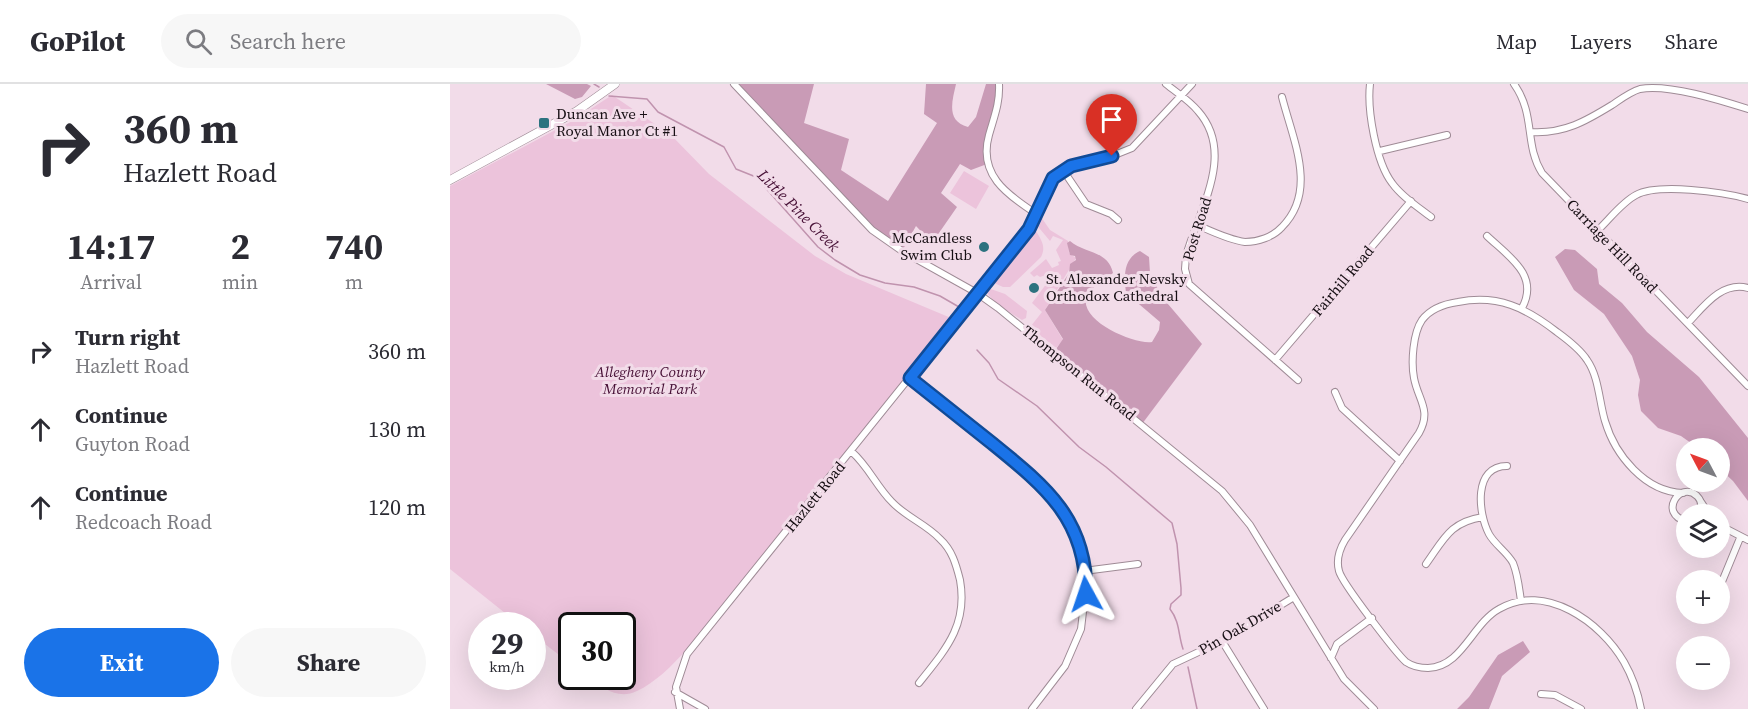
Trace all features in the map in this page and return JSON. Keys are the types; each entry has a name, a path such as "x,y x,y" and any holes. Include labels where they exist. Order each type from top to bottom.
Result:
{"main road":[{"path":"450,180 577,111 615,84"}],"street":[{"name":"Thompson Run Road","path":"734,84 872,230 915,259 977,293 1054,351 1222,491 1250,525 1331,658 1352,688 1374,709"},
{"path":"999,84 998,106 987,143 988,167 1000,186 1035,213"},
{"name":"Post Road","path":"1166,84 1197,109 1209,125 1215,150 1214,173 1186,256 1185,269 1189,284 1298,380"},
{"path":"1118,219 1086,204 1063,170 1132,148 1192,84"},
{"path":"1370,84 1370,113 1390,181 1431,217"},
{"name":"Carriage Hill Road","path":"1514,84 1527,107 1534,155 1542,173 1748,386"},
{"path":"1531,132 1551,132 1575,126 1631,93 1646,88 1701,96 1748,109"},
{"path":"1197,225 1248,242 1272,235 1293,214 1300,199 1302,177 1282,97"},
{"path":"1380,151 1447,135"},
{"name":"Hazlett Road","path":"675,692 681,667 692,647 852,452 1029,229 1050,182 1063,170"},
{"path":"1598,231 1633,196 1647,191 1712,193 1748,198"},
{"name":"Fairhill Road","path":"1275,360 1411,201"},
{"path":"1487,236 1524,273 1528,292 1522,308"},
{"path":"1688,323 1720,292 1735,287 1748,288"},
{"path":"1641,709 1623,660 1587,622 1559,604 1521,601 1490,614 1453,658 1432,668 1421,668 1406,662 1342,579 1338,556 1345,540 1421,430 1426,414 1414,371 1417,333 1424,318 1441,306 1480,298 1496,299 1522,308 1565,338 1587,359 1593,372 1604,420 1615,444 1631,466 1661,490 1676,514"},
{"path":"910,378 1051,494 1072,526 1084,571 1084,610 1073,651 1063,670 1032,709"},
{"path":"1335,392 1342,408 1400,461"},
{"path":"852,452 861,460 892,502 943,541 957,567 963,600 960,622 919,683"},
{"path":"1508,466 1493,469 1484,480 1480,497 1483,517 1490,536 1514,565 1521,601"},
{"path":"1661,490 1694,494 1703,504"},
{"path":"1673,507 1675,498 1683,493"},
{"path":"1700,500 1700,504"},
{"path":"1426,564 1455,526 1466,520 1483,517"},
{"path":"1730,532 1748,540"},
{"path":"1727,570 1740,538"},
{"path":"1084,571 1138,564"},
{"name":"Pin Oak Drive","path":"1136,709 1173,664 1222,641 1294,597"},
{"path":"1331,658 1337,644 1372,618"},
{"path":"1222,641 1264,709"},
{"path":"1322,643 1337,644"},
{"path":"675,692 680,709"},
{"path":"675,692 705,709"},
{"path":"1541,694 1555,695 1581,709"}],"green space":[{"name":"Allegheny County Memorial Park","path":"612,95 671,135 709,174 815,256 846,274 951,318 842,459 687,649 650,684 637,691 623,694 608,690 636,690 636,612 558,612 558,654 546,645 546,612 504,612 450,569 450,186 574,120"},
{"path":"964,171 989,186 976,209 950,193"},
{"path":"1039,214 1050,230 1068,241 1069,253 1076,258 1045,310 1063,340 1056,348 1027,325 1031,326 1042,312 1032,303 1047,283 1046,275 1034,277 1030,273 1046,259 1052,268 1059,265 1058,262 1061,261 1056,250 1063,240 1053,236 1050,241 1035,223"},
{"path":"1031,231 1036,231 1042,241 1041,257 1010,287 1003,287 992,282"},
{"path":"985,287 1005,294 1027,311 1026,318 1022,320 1000,305 986,292"}],"shaded area":[{"path":"546,84 587,84 591,86 582,97 575,99"},
{"path":"734,84 814,84 804,123 849,139 841,170 888,201 937,123 924,114 926,84 956,84 952,104 953,116 968,127 976,117 986,84 999,84 989,136 987,164 971,170 960,164 941,193 957,207 932,243 916,226 902,251 872,230"},
{"path":"1070,241 1101,256 1113,273 1088,293 1086,303 1089,312 1097,321 1120,335 1143,342 1152,342 1159,330 1160,322 1126,293 1125,274 1128,263 1134,254 1140,251 1149,257 1150,273 1162,297 1202,344 1142,424 1054,352 1063,339 1045,310 1069,273 1070,264 1076,260 1075,256 1070,255 1067,243"},
{"path":"1565,249 1575,250 1597,269 1599,284 1622,303 1647,332 1699,377 1748,438 1748,501 1730,478 1730,438 1684,438 1658,428 1641,411 1638,395 1640,380 1632,356 1604,314 1574,290 1555,257"},
{"path":"1523,641 1530,652 1502,676 1489,709 1457,709 1469,697 1498,655"}],"waterway":[{"name":"Little Pine Creek","path":"594,84 599,87"},
{"name":"Little Pine Creek","path":"609,96 647,99 658,112 724,147 736,169 756,177 818,247 835,260 860,275 885,283 914,287 940,296 959,307"},
{"name":"Little Pine Creek","path":"977,350 989,363 998,379 1037,406 1079,447 1172,523 1177,544 1181,595 1171,604 1170,609 1177,623 1183,649"},
{"name":"Little Pine Creek","path":"1188,667 1197,709"}],"place":[{"name":"Duncan Ave + Royal Manor Ct #1","path":"544,123"},
{"name":"McCandless Swim Club","path":"984,247"},
{"name":"St. Alexander Nevsky Orthodox Cathedral","path":"1034,288"}],"route":[{"path":"1086,594 1081,551 1066,514 1051,494 1034,477 910,378 1029,229 1053,178 1071,166 1112,156"}]}
